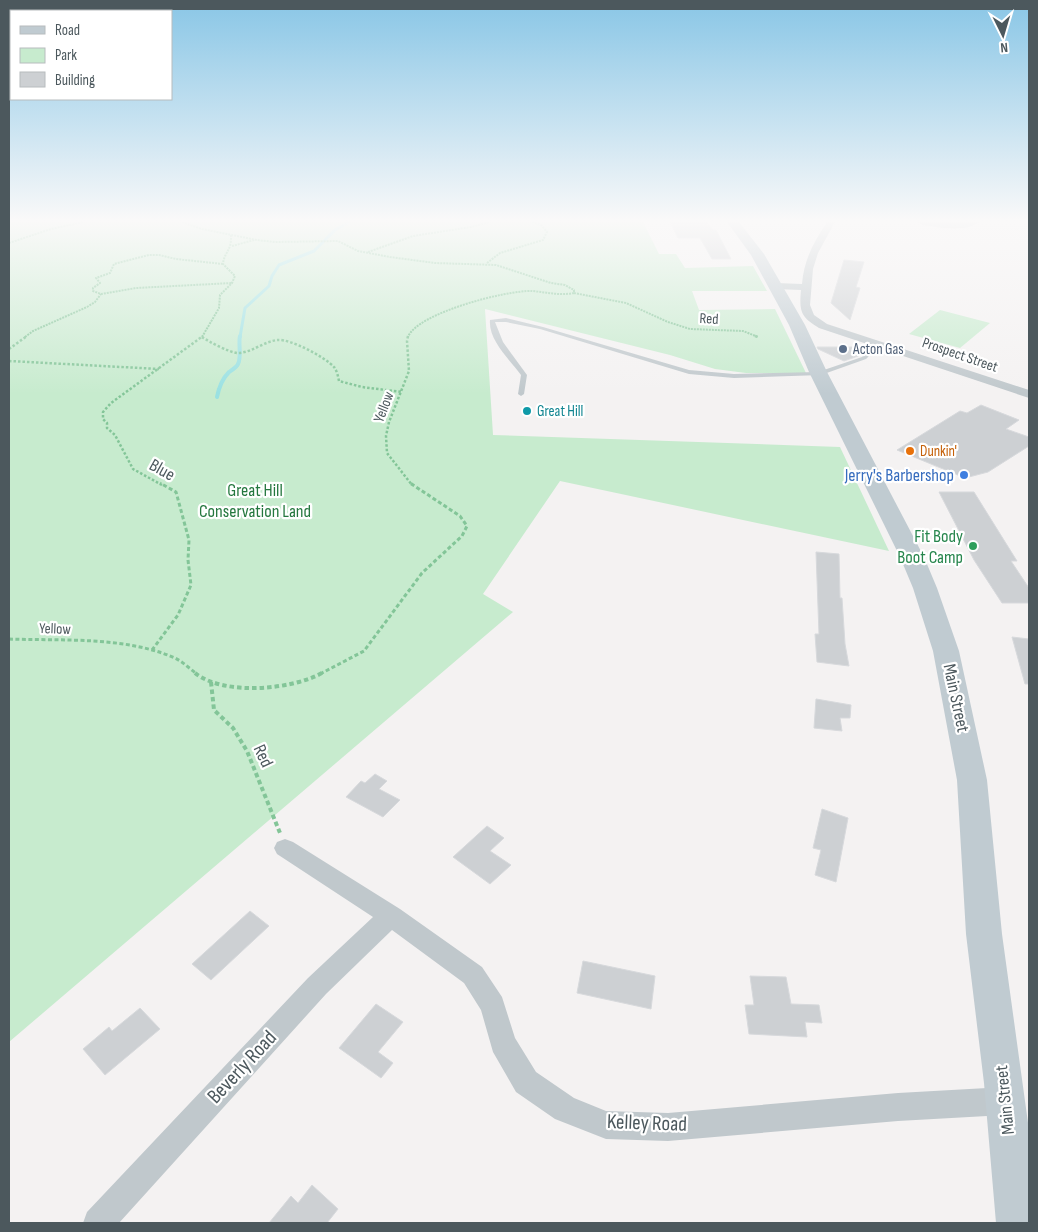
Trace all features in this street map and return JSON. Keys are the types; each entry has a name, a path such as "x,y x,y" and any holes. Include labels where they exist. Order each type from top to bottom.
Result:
{"main road":[{"name":"Main Street","path":"772,279 808,324 819,374 912,557 925,588 946,651 972,780 984,934 1018,1223"}],"street":[{"path":"807,279 806,308 809,317 808,324"},
{"path":"776,286 807,287"},
{"name":"Prospect Street","path":"808,324 874,342 1029,394"},
{"name":"Kelley Road","path":"284,848 391,916 473,975 493,1006 503,1043 526,1082 565,1109 606,1125 668,1127 898,1107 1005,1101"},
{"name":"Beverly Road","path":"98,1223 317,986 391,916"}],"lane":[{"path":"521,394 524,375 498,338 492,321 506,320 541,328 689,372 734,376 819,374 864,358 870,352 874,342"}],"path":[{"path":"97,279 100,283 93,288 93,291 101,294 136,288 232,283 234,279"},
{"path":"539,279 565,285 574,290 574,293"},
{"name":"Blue","path":"152,650 178,615 191,585 187,528 176,492 133,469 115,435 107,428 107,423 103,419 103,412 111,403 202,337 219,308 220,296 232,283"},
{"name":"Yellow","path":"9,639 100,642 140,647 177,659 200,677 210,682 265,689 313,678 364,651 422,573 462,536 467,526 460,516 434,501 408,482 386,452 386,436 409,371 406,341 409,334 425,320 451,309 512,293 531,291 564,295 574,293"},
{"name":"Red","path":"574,293 626,303 685,328 702,331 743,331 758,337"},
{"path":"9,349 33,331 87,307 95,302 101,294"},
{"path":"202,337 210,343 218,344 233,353 248,352 268,342 281,340 294,342 331,364 337,371 339,381 366,388 402,392"},
{"path":"9,361 159,369"},
{"name":"Red","path":"210,682 214,710 233,728 247,751 278,824 284,848"}],"green space":[{"name":"Great Hill Conservation Land","path":"9,279 761,279 767,291 692,291 699,310 775,309 806,373 746,373 715,369 670,355 485,309 493,435 840,447 889,551 560,481 483,594 513,612 9,1042"},
{"path":"940,310 990,323 960,348 909,334"}],"building":[{"path":"838,279 858,279 856,287 860,288 850,320 831,303"},
{"path":"817,347 856,347 861,355 844,361"},
{"path":"981,405 1019,420 1006,429 1029,437 1029,446 988,472 965,478 897,450 960,411 967,413"},
{"path":"939,492 974,492 1017,561 1011,561 1029,588 1029,603 1002,603 974,560"},
{"path":"816,552 839,554 840,598 842,598 845,644 849,666 817,662 815,634 819,634"},
{"path":"1012,637 1029,639 1029,684 1025,684"},
{"path":"816,699 851,705 850,718 840,718 842,731 814,728"},
{"path":"375,774 387,781 379,789 400,800 383,817 346,797 361,781 365,783"},
{"path":"822,809 848,818 836,882 815,875 821,850 813,848"},
{"path":"487,826 504,838 490,851 511,865 490,884 453,857"},
{"path":"250,911 269,926 211,980 192,964"},
{"path":"583,961 655,976 651,1009 577,993"},
{"path":"750,976 786,977 791,1004 819,1005 822,1023 805,1022 807,1037 749,1034 745,1005 754,1005"},
{"path":"376,1004 403,1022 378,1052 393,1063 381,1078 339,1048"},
{"path":"140,1008 160,1029 105,1075 83,1049 109,1027 112,1031"},
{"path":"312,1185 338,1209 327,1223 269,1223 291,1196 298,1203"}],"waterway":[{"path":"240,337 245,308 269,286 271,279"},
{"path":"217,397 224,377 238,364 240,358 240,336"}],"place":[{"name":"Acton Gas","path":"843,349"},
{"name":"Great Hill","path":"527,411"},
{"name":"Dunkin'","path":"910,451"},
{"name":"Jerry's Barbershop","path":"964,475"},
{"name":"Fit Body Boot Camp","path":"973,546"}]}
